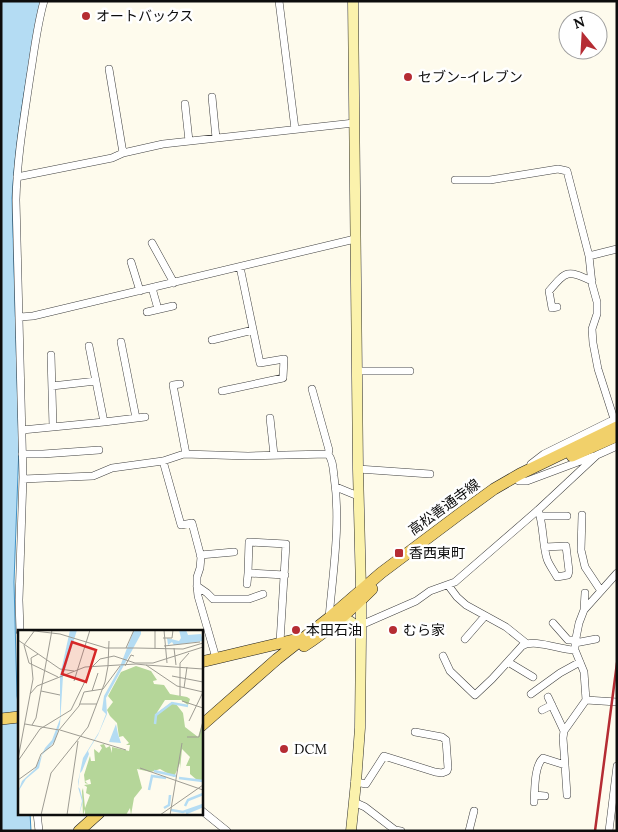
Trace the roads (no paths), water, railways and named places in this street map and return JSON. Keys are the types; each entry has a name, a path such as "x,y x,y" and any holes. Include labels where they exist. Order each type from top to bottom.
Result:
{"main road":[{"name":"高松善通寺線","path":"202,725 249,684 279,652 359,602 385,577 429,542 519,478 616,421"},
{"name":"高松善通寺線","path":"519,478 617,436"},
{"name":"高松善通寺線","path":"279,652 323,634 342,607 359,602"},
{"name":"高松善通寺線","path":"305,637 323,634"},
{"path":"202,662 216,658 279,652"},
{"path":"1,719 18,717"},
{"path":"79,831 99,814"}],"street":[{"path":"20,630 19,600 23,479 16,200 19,149 44,1"},
{"path":"279,1 295,129"},
{"path":"351,831 360,728 361,636 359,602 353,1"},
{"path":"109,69 123,153"},
{"path":"212,97 216,138"},
{"path":"185,104 189,141"},
{"path":"17,177 112,158 123,153 163,144 354,122"},
{"path":"455,180 490,180 558,169 567,171 589,256 597,302 597,314 592,329 598,369 616,421"},
{"path":"20,317 34,316 355,239"},
{"path":"152,243 174,283"},
{"path":"589,256 617,249"},
{"path":"131,262 140,291"},
{"path":"222,391 283,378 284,359 260,363 240,267"},
{"path":"557,307 552,308 549,291 560,278 573,273 592,281"},
{"path":"152,288 158,309"},
{"path":"147,312 173,306"},
{"path":"212,340 253,330"},
{"path":"120,342 136,418"},
{"path":"89,346 104,422"},
{"path":"51,354 53,427"},
{"path":"357,371 410,370"},
{"path":"52,386 96,381"},
{"path":"180,384 173,385 186,454"},
{"path":"312,389 329,450 328,454 331,458 336,487 337,529 334,619 345,619 354,623 361,636"},
{"path":"22,430 145,416"},
{"path":"270,418 274,455"},
{"path":"519,478 527,481 617,446"},
{"path":"22,454 98,450"},
{"path":"23,479 93,476 112,468 163,461 186,454 248,456 328,454"},
{"path":"361,625 416,601 430,591 455,582 539,513 597,455"},
{"path":"163,461 181,525 192,523 200,555 200,568 197,577 198,596 216,658"},
{"path":"358,468 430,474"},
{"path":"336,487 358,496"},
{"path":"539,513 566,516"},
{"path":"539,513 547,560 557,577 568,575 567,549"},
{"path":"582,515 581,548 585,567 601,591"},
{"path":"247,584 247,542 287,540 279,652"},
{"path":"545,547 566,546 567,549 581,548"},
{"path":"200,555 234,552"},
{"path":"248,573 285,575"},
{"path":"584,610 617,573"},
{"path":"448,585 466,605 506,627 526,643 569,650 575,644 596,639"},
{"path":"197,586 213,599 249,599 263,594"},
{"path":"567,795 564,731 586,700 584,672 575,644 579,623 584,610 585,593"},
{"path":"342,607 350,603 359,602"},
{"path":"465,638 485,616"},
{"path":"553,623 568,640 575,644"},
{"path":"443,656 450,670 475,695 526,643"},
{"path":"508,662 533,677"},
{"path":"531,694 560,673 580,662"},
{"path":"548,697 564,731"},
{"path":"586,700 617,702"},
{"path":"542,710 552,705"},
{"path":"356,782 366,784 384,756 435,772 442,773 447,771 446,740 442,737 415,732"},
{"path":"544,796 534,799 537,766 540,760 543,758 565,765"},
{"path":"609,831 617,766"},
{"path":"354,802 365,807 395,830 403,830"},
{"path":"202,811 228,831"},
{"path":"469,831 474,811"},
{"path":"37,814 39,831"}],"water":[{"path":"1,1 41,1 23,99 12,198 19,446 14,582 18,702 18,814 30,814 31,831 1,831"}],"railway":[{"path":"595,831 617,663"}],"place":[{"name":"オートバックス","path":"86,16"},
{"name":"セブン-イレブン","path":"408,77"},
{"name":"香西東町","path":"399,553"},
{"name":"本田石油","path":"296,630"},
{"name":"むら家","path":"393,630"},
{"name":"DCM","path":"284,749"}]}
